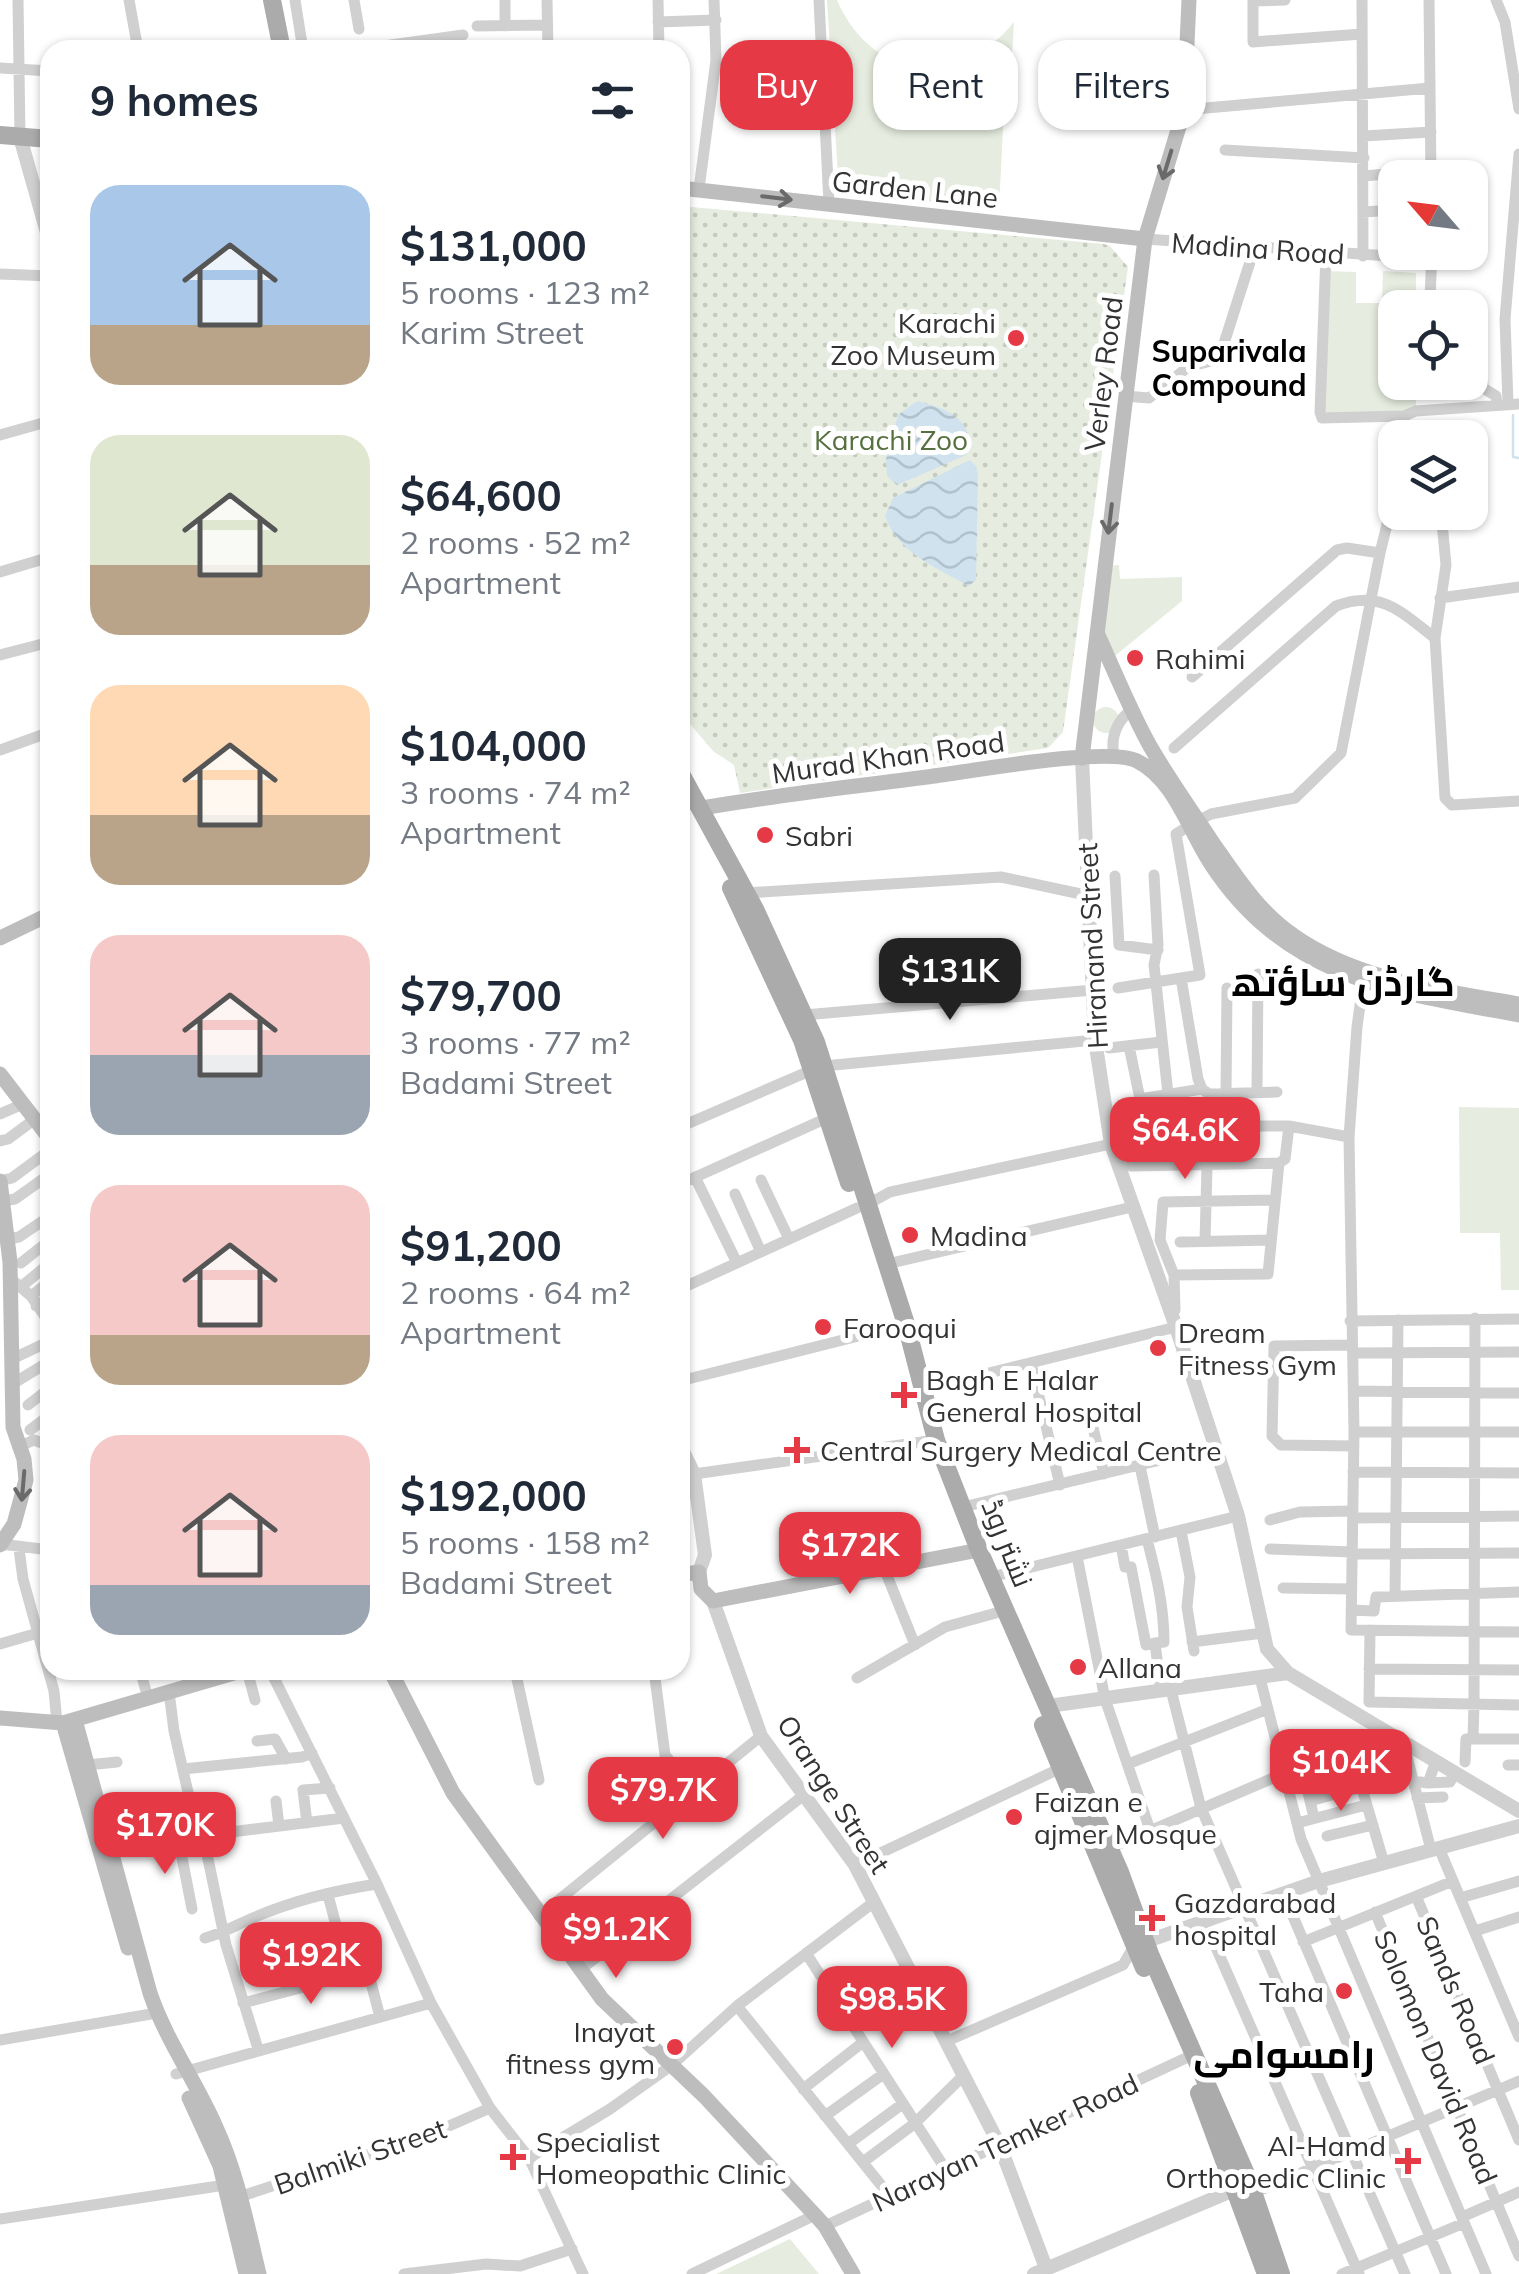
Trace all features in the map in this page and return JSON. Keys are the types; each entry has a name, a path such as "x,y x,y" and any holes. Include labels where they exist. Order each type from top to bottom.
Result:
{"main road":[{"path":"262,0 269,40"},
{"path":"272,0 280,40"},
{"name":"Verley Road","path":"1187,40 1189,0"},
{"name":"Verley Road","path":"1082,758 1144,239 1178,130"},
{"path":"0,135 40,139"},
{"name":"Garden Lane","path":"690,189 1144,239"},
{"path":"1096,631 1212,866 1260,920 1308,958 1363,983 1519,1015"},
{"path":"1114,756 1146,766 1246,892 1292,935 1344,964 1455,993 1519,1004"},
{"name":"Murad Khan Road","path":"690,798 1114,756"},
{"name":"نشتر روڈ","path":"690,803 746,893 804,1015 932,1441 996,1613 1281,2274"},
{"name":"نشتر روڈ","path":"690,804 818,1068 828,1118 887,1264 900,1325 924,1389 932,1441 964,1507 974,1550 991,1576 1110,1848 1140,1943 1243,2186 1266,2274"},
{"path":"0,938 40,919"},
{"path":"0,1074 40,1126"},
{"path":"0,1181 7,1239 25,1292 12,1359 11,1410 26,1480 14,1524 0,1544"},
{"path":"713,1601 974,1550"},
{"path":"690,1573 699,1572"},
{"name":"Orange Street","path":"699,1572 701,1589 713,1601"},
{"path":"0,1718 65,1722 211,1680"},
{"path":"395,1680 453,1793 602,1999 672,2065 820,2220 854,2274"},
{"path":"65,1722 87,1765 153,2014"},
{"path":"65,1722 110,1895 153,2014 232,2194 259,2274"},
{"path":"232,2194 246,2274"}],"street":[{"path":"18,0 20,136 40,207"},
{"path":"128,0 136,40"},
{"path":"294,0 301,40"},
{"path":"354,0 358,29"},
{"path":"506,0 506,26"},
{"path":"547,0 548,40"},
{"path":"658,0 659,40"},
{"path":"699,189 716,60 714,0"},
{"path":"819,0 829,204"},
{"path":"1285,0 1253,1 1254,42 1362,34"},
{"path":"1362,0 1363,256"},
{"path":"1429,0 1431,160"},
{"path":"1496,0 1505,22 1519,109"},
{"path":"658,22 716,20"},
{"path":"477,26 548,25"},
{"path":"427,40 464,35"},
{"path":"0,68 40,71"},
{"path":"1206,108 1430,88"},
{"path":"1364,136 1431,132"},
{"path":"1224,150 1364,158"},
{"path":"1326,254 1322,418 1404,416 1508,404 1504,319 1519,154"},
{"path":"1364,176 1378,176"},
{"path":"1364,212 1378,211"},
{"name":"Madina Road","path":"1144,239 1378,256"},
{"path":"1126,396 1149,398 1188,368 1218,359 1250,262 1251,248"},
{"path":"0,274 40,276"},
{"path":"1404,416 1404,420"},
{"path":"0,435 40,424"},
{"path":"1118,988 1200,975 1176,834 1211,814 1296,798 1341,753 1386,530"},
{"path":"1443,530 1446,565 1434,638 1445,798 1452,805 1462,806 1519,801"},
{"path":"1192,677 1337,550 1380,553"},
{"path":"0,572 40,559"},
{"path":"1440,598 1519,587"},
{"path":"1174,748 1336,606 1371,599 1400,610 1434,638"},
{"path":"0,655 40,645"},
{"path":"1114,756 1117,725 1132,710"},
{"path":"0,750 40,736"},
{"name":"Hiranand Street","path":"1082,758 1093,990 1111,1144 1238,1516 1267,1649 1288,1673 1364,1708 1385,1730 1436,1761 1460,1767 1519,1810"},
{"path":"1154,874 1158,950 1155,982 1168,1094"},
{"path":"1115,876 1119,945 1158,950"},
{"path":"746,893 1001,877 1090,896"},
{"path":"1257,1092 1258,974"},
{"path":"1181,978 1206,1092 1205,1241"},
{"path":"1363,983 1356,1026 1349,1136 1354,1391 1350,1630 1519,1632"},
{"path":"1226,1092 1227,988"},
{"path":"804,1015 1093,990"},
{"path":"690,1123 818,1068 1161,1042"},
{"path":"1129,1046 1140,1099 1206,1092 1277,1092"},
{"path":"0,1114 23,1104"},
{"path":"690,1179 828,1118"},
{"path":"0,1141 35,1120"},
{"path":"1288,1126 1285,1158 1278,1164 1131,1166 1126,1127 1288,1126 1349,1136"},
{"path":"690,1284 890,1192 1111,1144"},
{"path":"0,1181 12,1178 40,1157"},
{"path":"1174,1275 1268,1274 1278,1164"},
{"path":"696,1176 737,1263"},
{"path":"760,1180 789,1240"},
{"path":"2,1201 15,1200 40,1181"},
{"path":"735,1194 761,1252"},
{"path":"1174,1310 1174,1275 1160,1240 1163,1202 1275,1200"},
{"path":"887,1264 1132,1208"},
{"path":"7,1239 19,1238 40,1223"},
{"path":"1180,1242 1271,1240"},
{"path":"20,1263 40,1248"},
{"path":"25,1292 40,1275"},
{"path":"25,1292 40,1285"},
{"path":"25,1292 40,1296"},
{"path":"25,1292 40,1310"},
{"path":"1472,1739 1476,1318"},
{"path":"1350,1321 1519,1319"},
{"path":"1395,1596 1398,1320"},
{"path":"690,1378 900,1325"},
{"path":"924,1389 1176,1327"},
{"path":"12,1359 40,1346"},
{"path":"1354,1446 1280,1445 1272,1436 1274,1346 1398,1353 1519,1352"},
{"path":"1031,1363 1060,1484"},
{"path":"14,1383 40,1368"},
{"path":"1354,1391 1519,1393"},
{"path":"28,1405 40,1396"},
{"path":"1090,1415 1104,1474"},
{"path":"30,1430 40,1422"},
{"path":"1354,1432 1519,1432"},
{"path":"18,1447 40,1441"},
{"path":"694,1474 932,1441"},
{"path":"964,1507 1215,1447"},
{"name":"Orange Street","path":"690,1466 705,1555 699,1572"},
{"path":"1121,1545 1125,1567 1131,1568 1137,1588 1146,1645 1164,1642 1162,1593 1140,1466"},
{"path":"1353,1472 1519,1473"},
{"path":"1270,1520 1300,1512 1396,1517 1519,1516"},
{"path":"991,1576 1238,1516"},
{"path":"1180,1531 1190,1577 1187,1607 1193,1647 1263,1632"},
{"path":"0,1544 40,1550"},
{"path":"19,1549 40,1639"},
{"path":"1270,1549 1519,1553"},
{"path":"1077,1556 1106,1698 1150,1830"},
{"path":"884,1568 915,1644"},
{"path":"1283,1588 1351,1589"},
{"path":"1351,1610 1374,1611 1374,1598 1519,1592"},
{"name":"Orange Street","path":"713,1601 761,1736 855,1866 1000,2146 1040,2271"},
{"path":"857,1678 945,1628 996,1613"},
{"path":"1370,1630 1364,1708 1519,1705"},
{"path":"0,1644 38,1632"},
{"path":"1156,1644 1201,1808 1405,2274"},
{"path":"1369,1670 1519,1670"},
{"path":"1048,1706 1288,1673"},
{"path":"1260,1678 1297,1823 1486,2274"},
{"path":"51,1680 65,1722"},
{"path":"143,1680 148,1698"},
{"path":"249,1680 255,1700"},
{"path":"275,1680 377,1884 431,2004 490,2108 529,2158 583,2274"},
{"path":"517,1680 538,1780"},
{"path":"655,1680 665,1756 694,1791"},
{"path":"169,1692 183,1769 258,2049"},
{"path":"1128,1764 1268,1709"},
{"path":"1110,1848 1385,1730"},
{"path":"539,1916 761,1736"},
{"path":"257,1741 275,1739 286,1759"},
{"path":"1413,1780 1450,1782 1460,1767 1466,1739 1519,1739"},
{"path":"1403,1741 1435,1849 1475,1930 1519,2038"},
{"path":"183,1769 312,1753"},
{"path":"1314,1774 1352,1758 1384,1863"},
{"path":"1428,1783 1436,1761"},
{"path":"87,1765 118,1762"},
{"path":"855,1866 1061,1768"},
{"path":"1314,1818 1308,1794 1361,1787"},
{"path":"307,1823 303,1790 330,1788"},
{"path":"580,1970 804,1796"},
{"path":"1417,1798 1443,1797"},
{"path":"276,1801 279,1826"},
{"path":"1297,1823 1366,1805"},
{"path":"109,1842 201,1836 344,1818"},
{"path":"1327,1836 1372,1825"},
{"path":"946,2041 1123,1965 1140,1943 1319,1881 1519,1826"},
{"path":"178,1837 192,1909"},
{"path":"1303,1942 1453,1881"},
{"path":"1460,1898 1519,1881"},
{"path":"205,1938 254,1918 377,1884"},
{"path":"1282,1893 1446,2274"},
{"path":"328,1895 337,1929"},
{"name":"Sands Road","path":"1416,1896 1519,2140"},
{"path":"529,2158 610,2109 672,2065 737,2006 874,1902"},
{"name":"Solomon David Road","path":"1375,1912 1519,2256"},
{"path":"1475,1930 1519,1917"},
{"path":"1204,1920 1357,2271"},
{"path":"370,1952 364,1956 380,2017"},
{"path":"806,1953 901,2106 946,2170"},
{"path":"243,2003 368,1970"},
{"path":"181,2072 431,2004"},
{"path":"737,2006 889,2195"},
{"path":"0,2040 153,2014"},
{"path":"803,2089 862,2042"},
{"name":"Narayan Temker Road","path":"692,2274 889,2195 1186,2058"},
{"path":"826,2116 882,2075"},
{"path":"862,2162 914,2124 964,2075"},
{"path":"1040,2271 1243,2186 1263,2189 1519,2081"},
{"path":"848,2144 901,2106"},
{"name":"Balmiki Street","path":"0,2219 232,2194 433,2133 490,2108"},
{"path":"1342,2274 1357,2271 1519,2192"},
{"path":"404,2274 486,2264 520,2266 572,2249"}],"green space":[{"path":"827,0 837,0 852,27 873,48 873,130 1003,130 999,209 839,192 835,130 853,130 853,40 830,40"},
{"path":"1014,22 1013,40 996,40"},
{"name":"Karachi Zoo","path":"690,207 1110,246 1128,267 1063,732 1048,748 740,793 734,765 713,751 690,724"},
{"path":"1326,271 1356,272 1356,303 1378,303 1378,400 1416,400 1416,411 1325,415"},
{"path":"1383,271 1416,273 1416,290 1382,290"},
{"path":"1119,565 1120,579 1182,577 1182,601 1110,660 1097,631 1105,566"},
{"path":"1106,707 1115,711 1119,720 1115,729 1106,733 1097,729 1093,720 1097,711"},
{"path":"1459,1107 1519,1108 1519,1290 1501,1290 1500,1233 1460,1233"},
{"path":"790,2239 819,2274 716,2274"}],"water":[{"path":"917,401 948,412 963,424 968,443 966,455 897,485 887,476 886,459 898,415"},
{"path":"970,460 978,474 976,580 969,586 909,550 885,516 893,498"}],"waterway":[{"path":"1513,415 1513,457 1519,458"}],"place":[{"name":"Karachi Zoo Museum","path":"1016,338"},
{"name":"Rahimi","path":"1135,658"},
{"name":"Sabri","path":"765,835"},
{"name":"Madina","path":"910,1235"},
{"name":"Farooqui","path":"823,1327"},
{"name":"Dream Fitness Gym","path":"1158,1348"},
{"name":"Bagh E Halar General Hospital","path":"904,1395"},
{"name":"Central Surgery Medical Centre","path":"797,1450"},
{"name":"Allana","path":"1078,1667"},
{"name":"Faizan e ajmer Mosque","path":"1014,1817"},
{"name":"Gazdarabad hospital","path":"1152,1918"},
{"name":"Taha","path":"1344,1991"},
{"name":"Inayat fitness gym","path":"675,2047"},
{"name":"Specialist Homeopathic Clinic","path":"513,2157"},
{"name":"Al-Hamd Orthopedic Clinic","path":"1408,2161"}],"district":[{"name":"Suparivala Compound","path":"1229,368"},
{"name":"گارڈن ساؤتھ","path":"1343,982"},
{"name":"رامسوامی","path":"1284,2054"}]}
